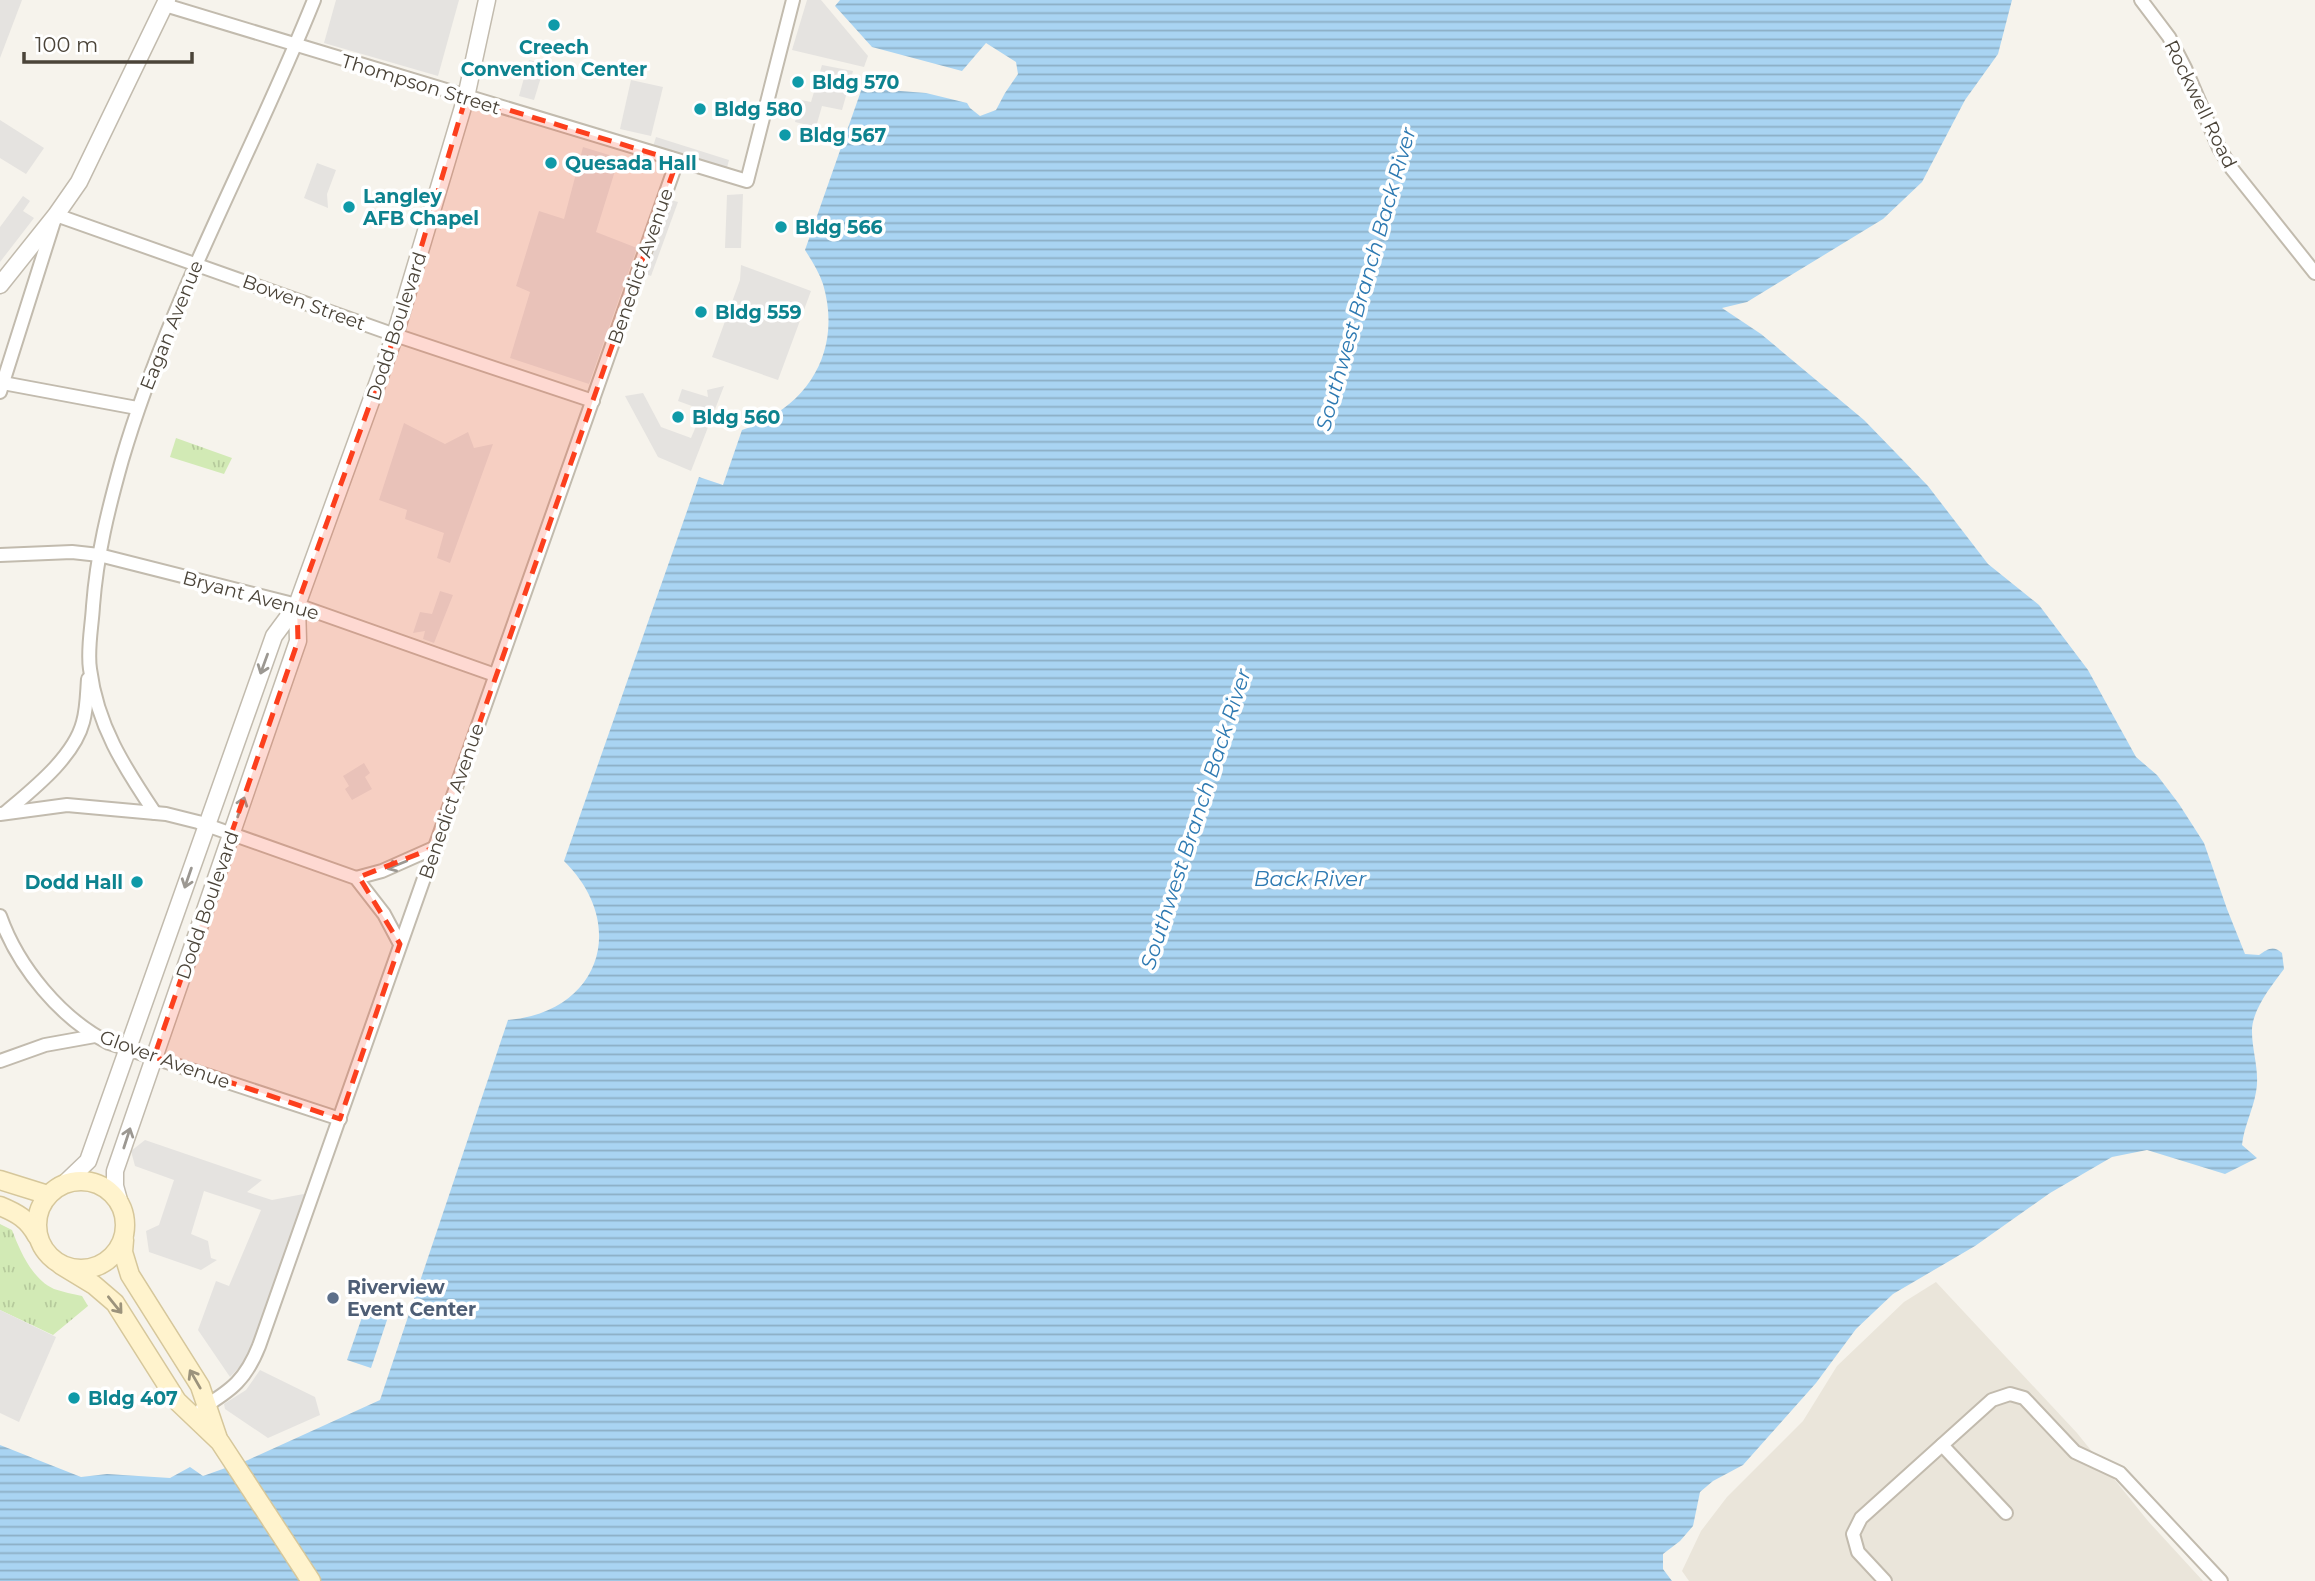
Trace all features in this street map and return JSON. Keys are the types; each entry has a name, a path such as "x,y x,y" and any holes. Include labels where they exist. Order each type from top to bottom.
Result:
{"main road":[{"path":"0,1180 48,1195"},
{"path":"38,1237 38,1215 48,1195 64,1184 90,1181 112,1193 120,1203 126,1224 123,1252 130,1275 200,1385 199,1410"},
{"path":"0,1206 29,1222 43,1249 115,1303 177,1401 199,1410 311,1581"},
{"path":"61,1265 87,1269 100,1265 111,1258 120,1247 125,1234"}],"street":[{"name":"Eagan Avenue","path":"3,813 49,775 71,746 83,723 90,668 96,564 137,408 195,262 296,46 314,0"},
{"name":"Dodd Boulevard","path":"64,1184 88,1161 274,636 298,605 395,335 466,97 487,0"},
{"name":"Thompson Street","path":"166,3 296,46 747,181 793,0"},
{"name":"Rockwell Road","path":"2141,0 2175,47 2203,106 2219,148 2232,169 2315,273"},
{"path":"0,285 79,182 166,3"},
{"name":"Benedict Avenue","path":"199,1410 237,1384 250,1368 677,161"},
{"path":"56,215 1,387 137,408"},
{"name":"Bowen Street","path":"56,215 395,335 593,401"},
{"name":"Bryant Avenue","path":"0,555 72,552 99,555 298,605 495,675"},
{"name":"Dodd Boulevard","path":"120,1203 115,1186 116,1171 298,641 298,605"},
{"name":"Eagan Avenue","path":"90,668 104,729 127,771 155,813"},
{"path":"3,813 67,805 155,813 206,825 356,878 384,914 400,944"},
{"path":"356,878 382,871 436,847"},
{"name":"Glover Avenue","path":"0,916 5,930 25,963 52,999 95,1036 340,1119"},
{"path":"0,1061 45,1045 95,1036"},
{"path":"1885,1581 1858,1552 1853,1534 1861,1518 1992,1400 2010,1394 2024,1398 2075,1452 2120,1473 2213,1578"},
{"path":"1942,1445 2006,1513"}],"highlighted area":[{"path":"466,97 677,161 436,847 359,877 400,944 340,1119 154,1057 298,641 297,605 395,335"}],"shaded area":[{"path":"0,0 22,0 0,58"},
{"path":"336,0 459,0 438,76 324,43"},
{"path":"807,0 821,0 868,56 864,67 792,50"},
{"path":"529,60 545,64 534,100 519,96"},
{"path":"822,65 853,71 842,110 822,106 816,127 795,122 801,100 811,102"},
{"path":"631,80 663,87 651,136 620,129"},
{"path":"0,120 44,148 26,174 0,158"},
{"path":"656,137 729,160 725,175 651,153"},
{"path":"583,147 619,158 596,232 637,248 589,384 510,358 530,292 516,286 539,211 564,219"},
{"path":"317,163 336,170 327,194 328,208 304,198"},
{"path":"743,194 741,248 725,248 727,195"},
{"path":"23,196 30,201 23,211 34,218 0,262 0,227"},
{"path":"664,198 678,202 651,276 638,271"},
{"path":"741,265 811,291 778,380 712,357 740,280"},
{"path":"724,386 691,471 658,457 625,396 643,393 661,427 691,438 703,410 678,401 682,389 708,397 707,390"},
{"path":"404,423 445,444 468,432 474,448 493,444 450,563 437,558 444,533 405,519 407,510 379,500"},
{"path":"440,591 453,595 434,643 423,639 425,631 413,633 420,612 432,614"},
{"path":"364,763 370,773 365,777 372,789 352,800 345,789 349,786 343,776"},
{"path":"145,1140 262,1180 247,1192 272,1200 309,1193 250,1356 230,1377 198,1330 216,1281 229,1286 261,1210 204,1191 191,1234 208,1241 211,1258 217,1260 201,1270 149,1252 146,1231 159,1225 174,1180 135,1166 131,1151"},
{"path":"1936,1282 2077,1433 2148,1521 2203,1581 1689,1581 1682,1571 1701,1531 1727,1497 1803,1421 1837,1366 1904,1302"},
{"path":"0,1310 56,1337 19,1422 0,1413"},
{"path":"260,1370 315,1397 320,1415 268,1438 225,1409 224,1404 246,1390"}],"green space":[{"path":"176,438 232,458 224,474 170,457"},
{"path":"0,1224 12,1230 23,1255 39,1279 54,1289 82,1296 88,1306 53,1335 0,1310"}],"water":[{"name":"Back River","path":"840,0 2012,0 1998,54 1965,100 1922,182 1883,219 1747,302 1722,308 1761,334 1864,420 1928,486 1988,564 2039,605 2088,670 2136,757 2157,775 2204,843 2245,954 2259,955 2273,949 2282,953 2284,969 2263,999 2253,1024 2257,1084 2242,1145 2257,1158 2225,1174 2147,1150 2112,1157 2050,1193 1975,1246 1893,1294 1856,1329 1816,1383 1743,1465 1713,1481 1700,1492 1693,1526 1663,1554 1663,1569 1672,1581 0,1581 0,1445 81,1477 107,1474 170,1478 190,1467 203,1476 248,1460 380,1400 508,1020 539,1013 565,1001 583,983 595,962 599,937 596,912 584,886 564,861 699,477 723,485 742,430 765,420 801,392 814,374 823,354 828,332 828,309 823,284 805,250 862,88 926,93 967,103 980,116 996,110 1018,74 1016,62 986,43 962,71 872,47 835,6"},
{"path":"367,1303 390,1311 371,1368 347,1360"}],"place":[{"name":"Creech Convention Center","path":"554,25"},
{"name":"Bldg 570","path":"798,82"},
{"name":"Bldg 580","path":"700,109"},
{"name":"Bldg 567","path":"785,135"},
{"name":"Quesada Hall","path":"551,163"},
{"name":"Langley AFB Chapel","path":"349,207"},
{"name":"Bldg 566","path":"781,227"},
{"name":"Bldg 559","path":"701,312"},
{"name":"Bldg 560","path":"678,417"},
{"name":"Dodd Hall","path":"137,882"},
{"name":"Riverview Event Center","path":"333,1298"},
{"name":"Bldg 407","path":"74,1398"}],"water label":[{"name":"Southwest Branch Back River","path":"1366,279"},
{"name":"Southwest Branch Back River","path":"1196,819"}]}
